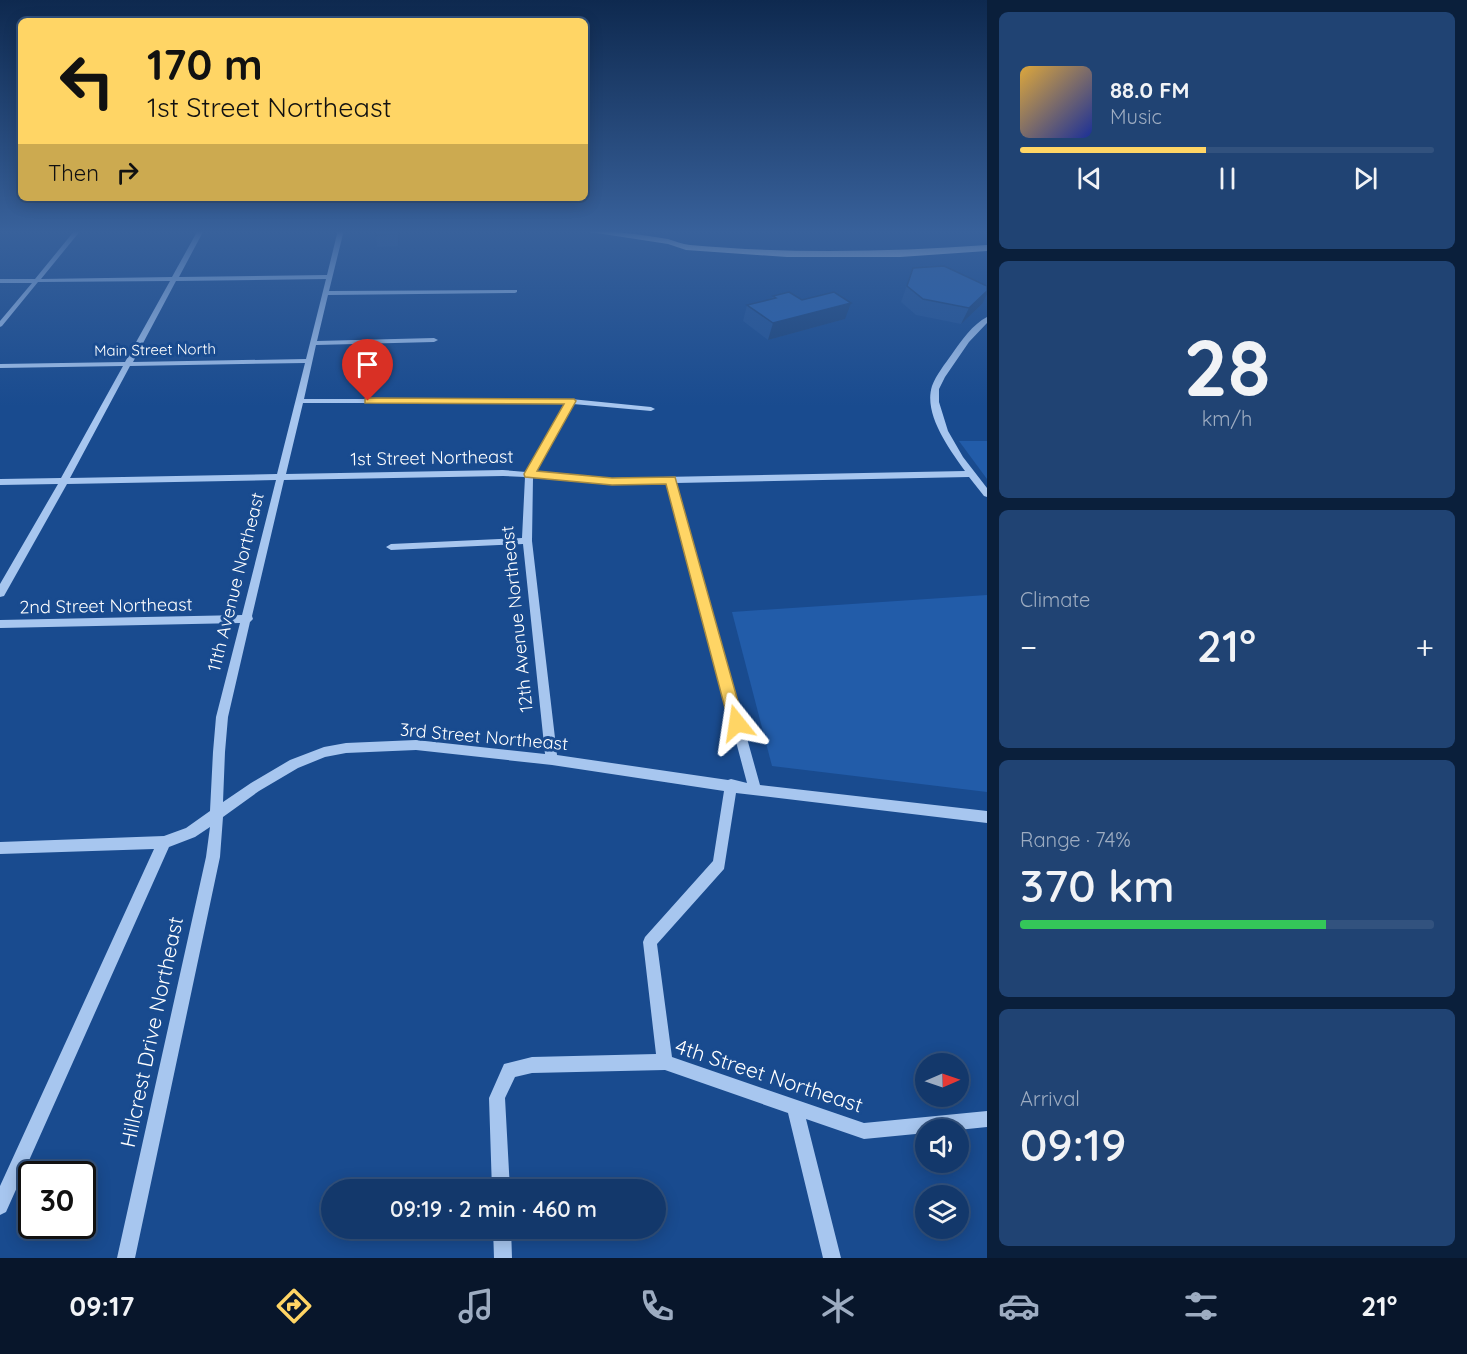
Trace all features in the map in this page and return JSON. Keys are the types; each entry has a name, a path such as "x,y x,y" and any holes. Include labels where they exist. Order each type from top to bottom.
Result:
{"street":[{"path":"0,325 30,289"},
{"path":"0,593 169,289"},
{"name":"11th Avenue Northeast","path":"219,814 217,751 222,717 248,619 327,289"},
{"path":"326,293 515,291"},
{"path":"987,319 958,350 936,386 935,408 945,434 987,494"},
{"path":"314,343 434,340"},
{"name":"Main Street North","path":"0,366 310,361"},
{"path":"301,401 570,401 651,409"},
{"path":"529,474 570,401"},
{"name":"1st Street Northeast","path":"0,482 529,474 612,482 972,474"},
{"name":"12th Avenue Northeast","path":"529,474 527,542 552,760"},
{"path":"671,480 755,790"},
{"path":"392,547 527,542"},
{"name":"2nd Street Northeast","path":"0,624 248,619"},
{"name":"3rd Street Northeast","path":"0,848 164,842 190,833 255,787 294,764 324,752 346,748 416,745 552,760 755,790 987,817"},
{"path":"665,1062 650,942 719,864 731,785"},
{"name":"Hillcrest Drive Northeast","path":"126,1258 213,858 219,814"},
{"path":"0,1206 164,842"},
{"name":"4th Street Northeast","path":"501,1179 497,1098 510,1071 532,1065 665,1062 795,1109 864,1131 987,1119"},
{"path":"795,1109 832,1258"},
{"path":"502,1239 503,1258"}],"shaded area":[{"path":"959,441 987,441 987,479"},
{"path":"987,595 987,792 772,766 732,612"}],"building":[{"path":"910,289 987,289 969,308 923,299"},
{"path":"789,292 802,300 834,292 851,303 773,323 747,305 776,298 773,296"}],"route":[{"path":"368,401 570,401 529,474 612,482 671,480 737,723"}]}
